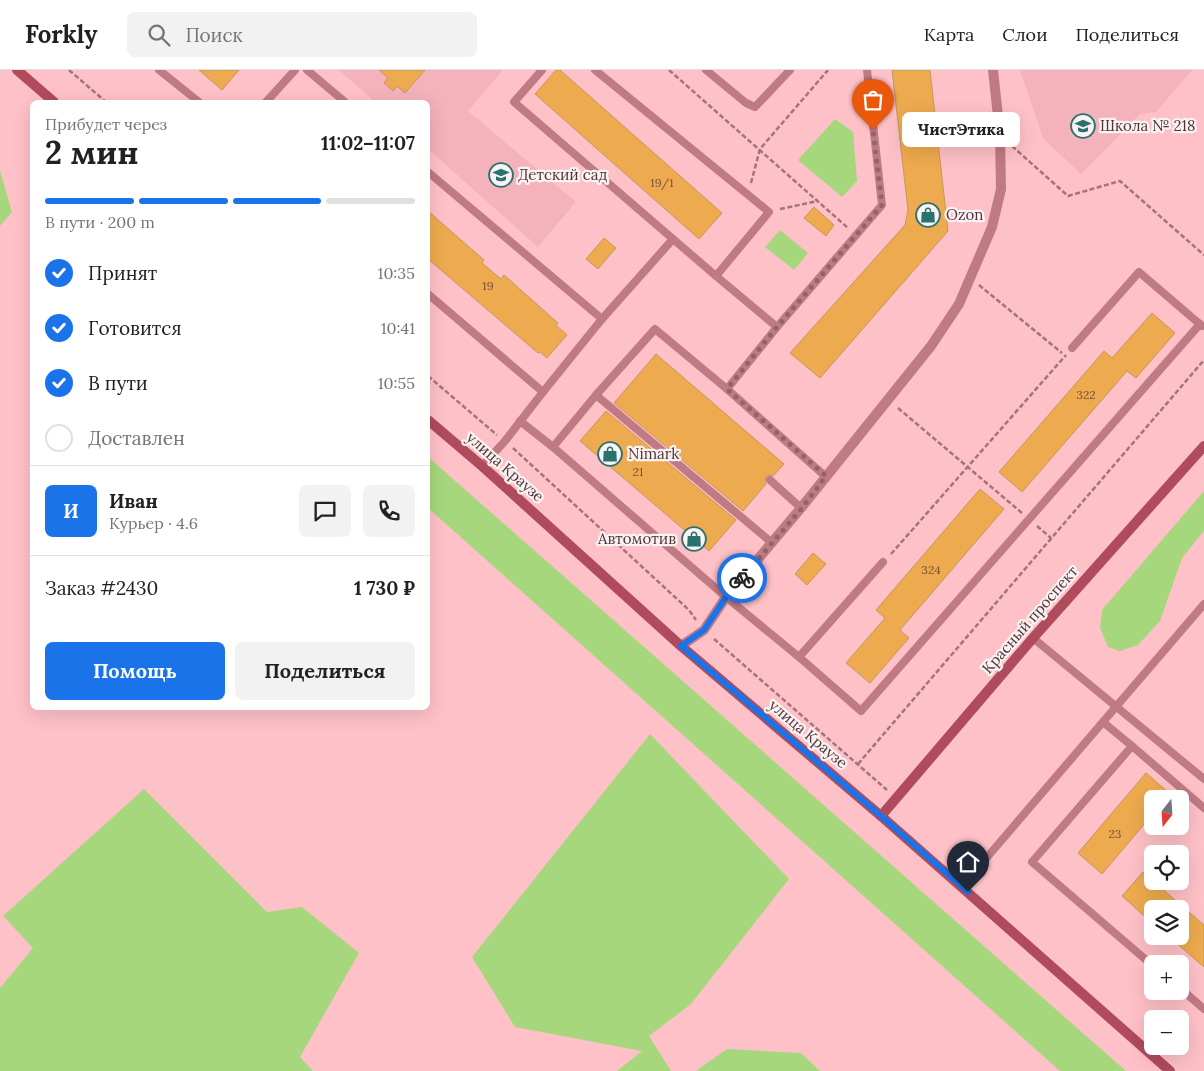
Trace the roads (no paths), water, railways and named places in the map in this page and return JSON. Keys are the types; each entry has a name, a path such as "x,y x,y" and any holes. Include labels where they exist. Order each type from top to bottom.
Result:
{"main road":[{"path":"17,70 52,100"},
{"name":"улица Краузе","path":"430,422 482,466 681,646 881,816 1170,1071"},
{"name":"Красный проспект","path":"881,816 1033,638 1204,446"}],"street":[{"path":"681,646 704,630 726,597 802,508 931,346 959,304 992,227 1001,189 1000,135 993,70"}],"lane":[{"path":"159,70 196,100"},
{"path":"268,100 295,70"},
{"path":"306,70 343,100"},
{"path":"542,70 514,102 777,327"},
{"path":"595,70 769,212 716,276"},
{"path":"706,70 746,103 755,107 790,70"},
{"path":"727,389 777,327 882,205 867,70"},
{"path":"430,174 602,319"},
{"path":"482,466 505,441 602,319 673,239"},
{"path":"520,421 553,446 726,597 861,711 1029,519 1202,326 1139,272 1072,348"},
{"path":"430,296 543,392"},
{"path":"553,446 656,329 826,476"},
{"path":"596,395 771,542"},
{"path":"770,480 802,508"},
{"path":"799,658 883,562"},
{"path":"983,862 1204,604"},
{"path":"1033,638 1204,779"},
{"path":"1103,722 1204,808"},
{"path":"1132,746 1032,862 1144,958"},
{"path":"1189,996 1204,1009"}],"place":[{"name":"Школа № 218","path":"1083,126"},
{"name":"ЧистЭтика","path":"873,130"},
{"name":"Детский сад","path":"501,175"},
{"name":"Ozon","path":"928,215"},
{"name":"Nimark","path":"610,454"},
{"name":"Автомотив","path":"694,539"}]}
